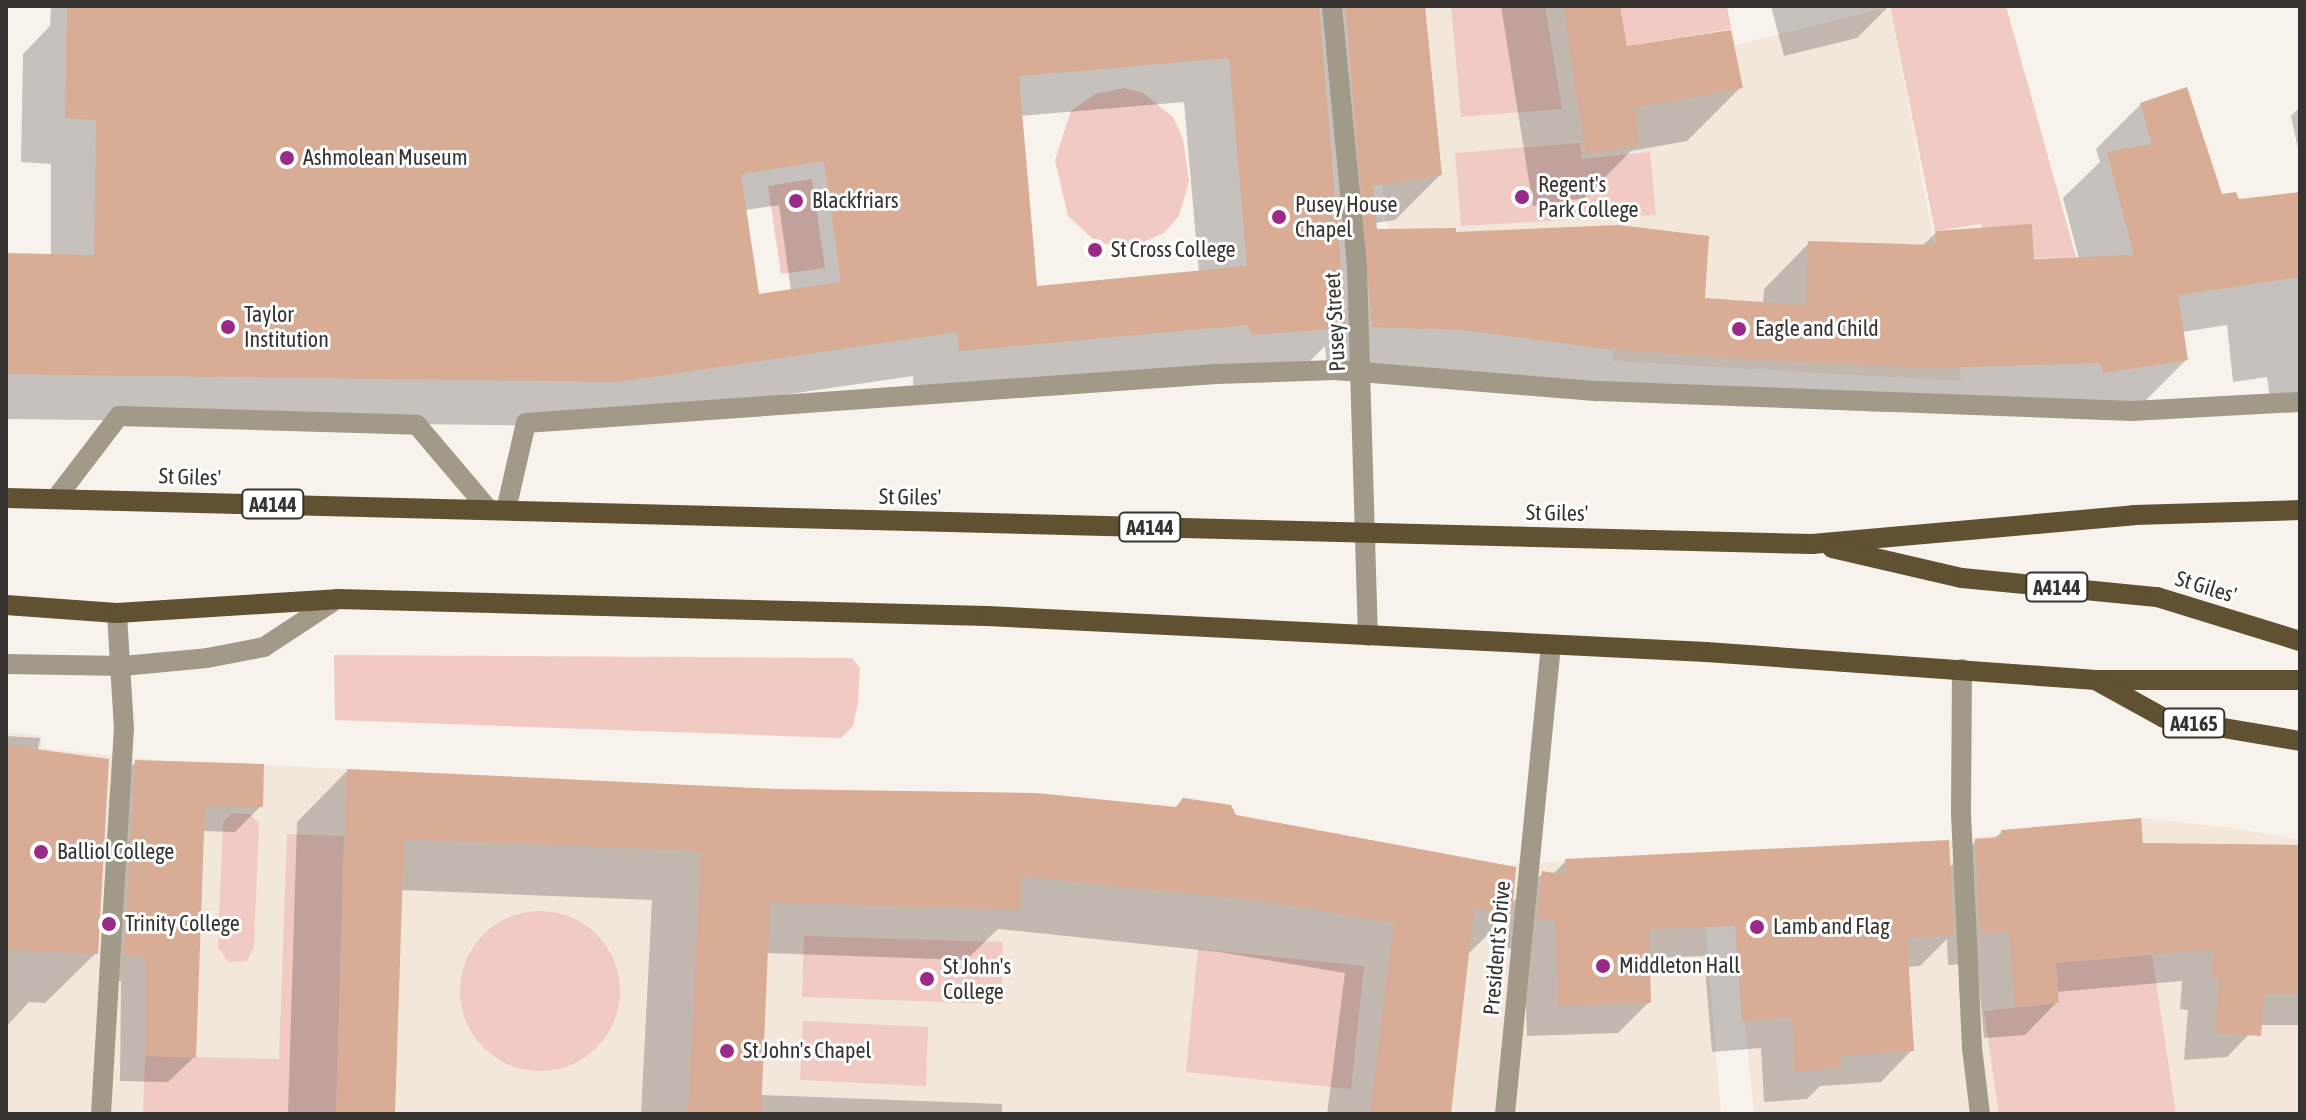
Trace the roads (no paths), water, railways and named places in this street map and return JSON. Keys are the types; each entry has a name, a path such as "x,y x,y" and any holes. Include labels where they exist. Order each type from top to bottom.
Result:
{"main road":[{"name":"St Giles'","path":"6,498 1812,544 2134,515 2300,510"},
{"name":"St Giles'","path":"1812,544 1962,578 2157,597 2300,641"},
{"path":"6,605 117,613 337,599 987,616 1962,669 2096,680 2300,680"},
{"name":"A4165","path":"2096,680 2164,718 2300,741"}],"street":[{"name":"Pusey Street","path":"1332,6 1362,372 1368,636"},
{"path":"57,497 119,416 417,425 497,510 526,423 1216,374 1362,372 1612,391 2132,411 2300,402"},
{"path":"6,664 123,666 264,647 337,599"},
{"path":"101,1114 124,729 123,666 117,613"},
{"name":"President's Drive","path":"1505,1114 1551,647"},
{"path":"1962,669 1961,814 1972,1048 1980,1114"}],"place":[{"name":"Ashmolean Museum","path":"287,158"},
{"name":"Regent's Park College","path":"1522,197"},
{"name":"Blackfriars","path":"796,201"},
{"name":"Pusey House Chapel","path":"1279,217"},
{"name":"St Cross College","path":"1095,250"},
{"name":"Taylor Institution","path":"228,327"},
{"name":"Eagle and Child","path":"1739,329"},
{"name":"Balliol College","path":"41,852"},
{"name":"Trinity College","path":"109,924"},
{"name":"Lamb and Flag","path":"1757,927"},
{"name":"Middleton Hall","path":"1603,966"},
{"name":"St John's College","path":"927,979"},
{"name":"St John's Chapel","path":"727,1051"}]}
